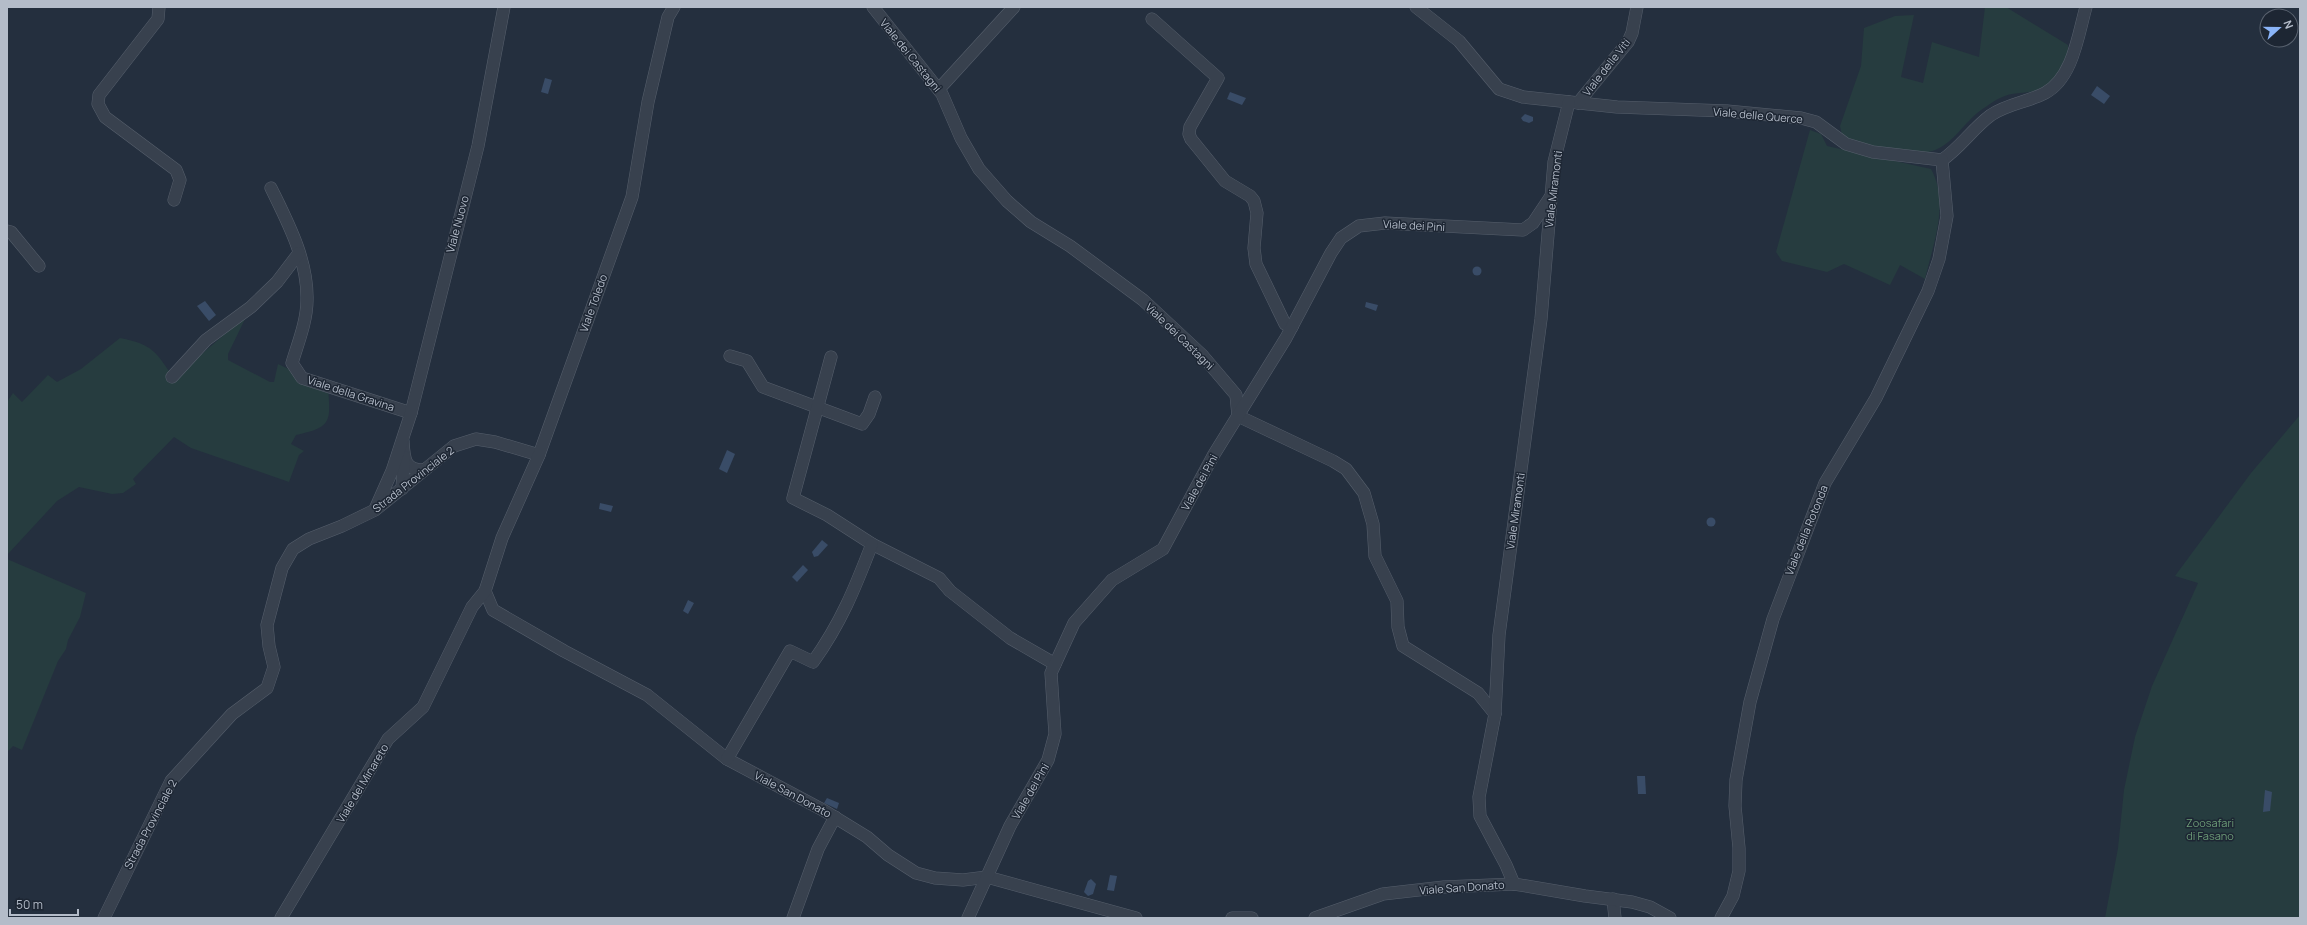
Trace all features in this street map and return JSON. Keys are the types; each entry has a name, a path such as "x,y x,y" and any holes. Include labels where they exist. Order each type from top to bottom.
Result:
{"street":[{"path":"159,7 158,19 99,94 98,104 105,117 176,170 180,180 174,200"},
{"name":"Viale Nuovo","path":"375,510 392,471 403,440 478,146 504,7"},
{"name":"Viale Toledo","path":"485,591 502,538 539,455 632,197 648,102 668,17 674,7"},
{"name":"Viale dei Castagni","path":"873,7 939,89 961,138 979,169 1008,201 1031,222 1070,246 1148,304 1202,355 1236,395 1238,416"},
{"path":"939,89 1014,7"},
{"name":"Viale delle Querce","path":"1416,7 1459,41 1499,89 1523,97 1574,103 1727,111 1801,118 1816,122 1846,144 1874,152 1942,160"},
{"name":"Viale delle Viti","path":"1574,103 1628,42 1632,33 1637,7"},
{"path":"1942,160 1967,135 1993,114 2046,92 2063,77 2075,46 2086,7"},
{"path":"1152,19 1218,78 1190,127 1189,134 1191,139 1225,181 1254,201 1257,213 1254,248 1256,264 1285,324 1292,327"},
{"name":"Viale Miramonti","path":"1514,884 1506,865 1480,816 1479,797 1495,714 1499,635 1541,319 1554,162 1562,129 1574,103"},
{"name":"Viale della Rotonda","path":"1721,918 1733,896 1739,871 1739,848 1735,806 1736,780 1750,702 1772,619 1825,483 1876,398 1928,291 1939,259 1947,216 1942,160"},
{"name":"Viale della Gravina","path":"272,188 294,235 303,270 307,301 292,363 296,370 302,378 410,412"},
{"name":"Viale dei Pini","path":"968,918 1010,826 1048,760 1055,734 1051,673 1074,623 1112,580 1163,549 1212,456 1292,327 1334,248 1341,238 1359,226 1385,222 1523,230 1533,223 1551,196"},
{"path":"7,230 11,232 39,266"},
{"path":"172,377 206,340 251,307 277,282 299,253"},
{"path":"730,356 747,362 763,387 862,424 869,414 875,397"},
{"path":"831,357 794,498 827,515 872,544 939,578 950,592 1010,638 1055,664"},
{"path":"1238,416 1334,461 1346,469 1364,493 1374,524 1375,556 1397,601 1398,627 1402,646 1478,693 1495,714"},
{"name":"Strada Provinciale 2","path":"104,918 171,781 232,714 267,688 274,667 268,646 267,625 282,568 293,549 309,539 342,526 375,510 454,446 476,439 495,442 539,455"},
{"name":"Viale Nuovo","path":"402,489 404,457 403,440"},
{"path":"404,457 408,464 415,470 424,470"},
{"path":"392,471 396,481 402,489"},
{"path":"727,759 790,651 813,662 827,642 848,605 872,544"},
{"name":"Viale San Donato","path":"485,591 493,610 564,651 647,695 727,759 835,817 867,837 888,855 916,873 935,878 963,880 987,877 1136,918"},
{"name":"Viale del Minareto","path":"281,918 388,739 423,707 472,607 485,591"},
{"path":"792,918 818,849 835,817"},
{"name":"Viale San Donato","path":"1315,918 1383,894 1444,887 1514,884 1584,896 1612,899"},
{"path":"1615,918 1612,899 1650,907 1670,918"},
{"path":"1232,918 1252,918"}],"green space":[{"path":"1985,7 2006,7 2068,45 2065,62 2050,83 2037,91 2002,97 1976,114 1950,141 1943,146 1924,153 1899,152 1879,149 1853,142 1842,135 1840,126 1861,66 1864,28 1895,16 1914,15 1901,77 1923,83 1932,42 1979,57"},
{"path":"1810,130 1821,134 1827,146 1931,169 1937,182 1940,210 1925,279 1900,265 1890,285 1844,264 1827,272 1782,261 1776,252"},
{"path":"247,315 228,354 228,360 270,382 274,382 278,364 328,388 329,409 326,422 316,429 296,435 291,444 304,451 299,455 289,482 191,448 174,437 133,479 136,484 123,493 112,494 79,487 57,501 7,555 7,402 13,393 22,402 48,375 57,382 81,369 120,338 141,344 153,351 174,378"},
{"name":"Zoosafari di Fasano","path":"2300,415 2300,918 2105,918 2118,848 2124,790 2135,737 2152,686 2198,583 2175,576 2251,473"},
{"path":"7,559 86,593 80,617 68,640 66,649 58,661 22,750 13,746 7,752"}],"water":[{"path":"545,78 552,80 548,94 541,92"},
{"path":"2097,86 2110,96 2104,104 2091,95"},
{"path":"1230,92 1246,98 1242,105 1227,99"},
{"path":"1525,114 1533,117 1533,121 1529,123 1523,121 1521,118"},
{"path":"1477,266 1482,271 1477,276 1472,271"},
{"path":"205,301 216,315 209,321 197,306"},
{"path":"1366,302 1378,305 1376,311 1365,307"},
{"path":"727,450 735,454 727,473 719,469"},
{"path":"600,503 613,506 611,512 599,509"},
{"path":"1711,517 1716,522 1711,527 1706,522"},
{"path":"822,540 828,545 818,556 814,557 812,552"},
{"path":"803,565 808,570 797,582 792,577"},
{"path":"688,600 694,603 688,614 683,611"},
{"path":"1637,776 1645,776 1646,794 1638,794"},
{"path":"2265,790 2272,792 2270,811 2263,812"},
{"path":"827,798 839,803 837,809 824,803"},
{"path":"1110,875 1117,876 1114,891 1107,890"},
{"path":"1091,879 1096,884 1093,894 1088,896 1084,892 1088,881"}]}
